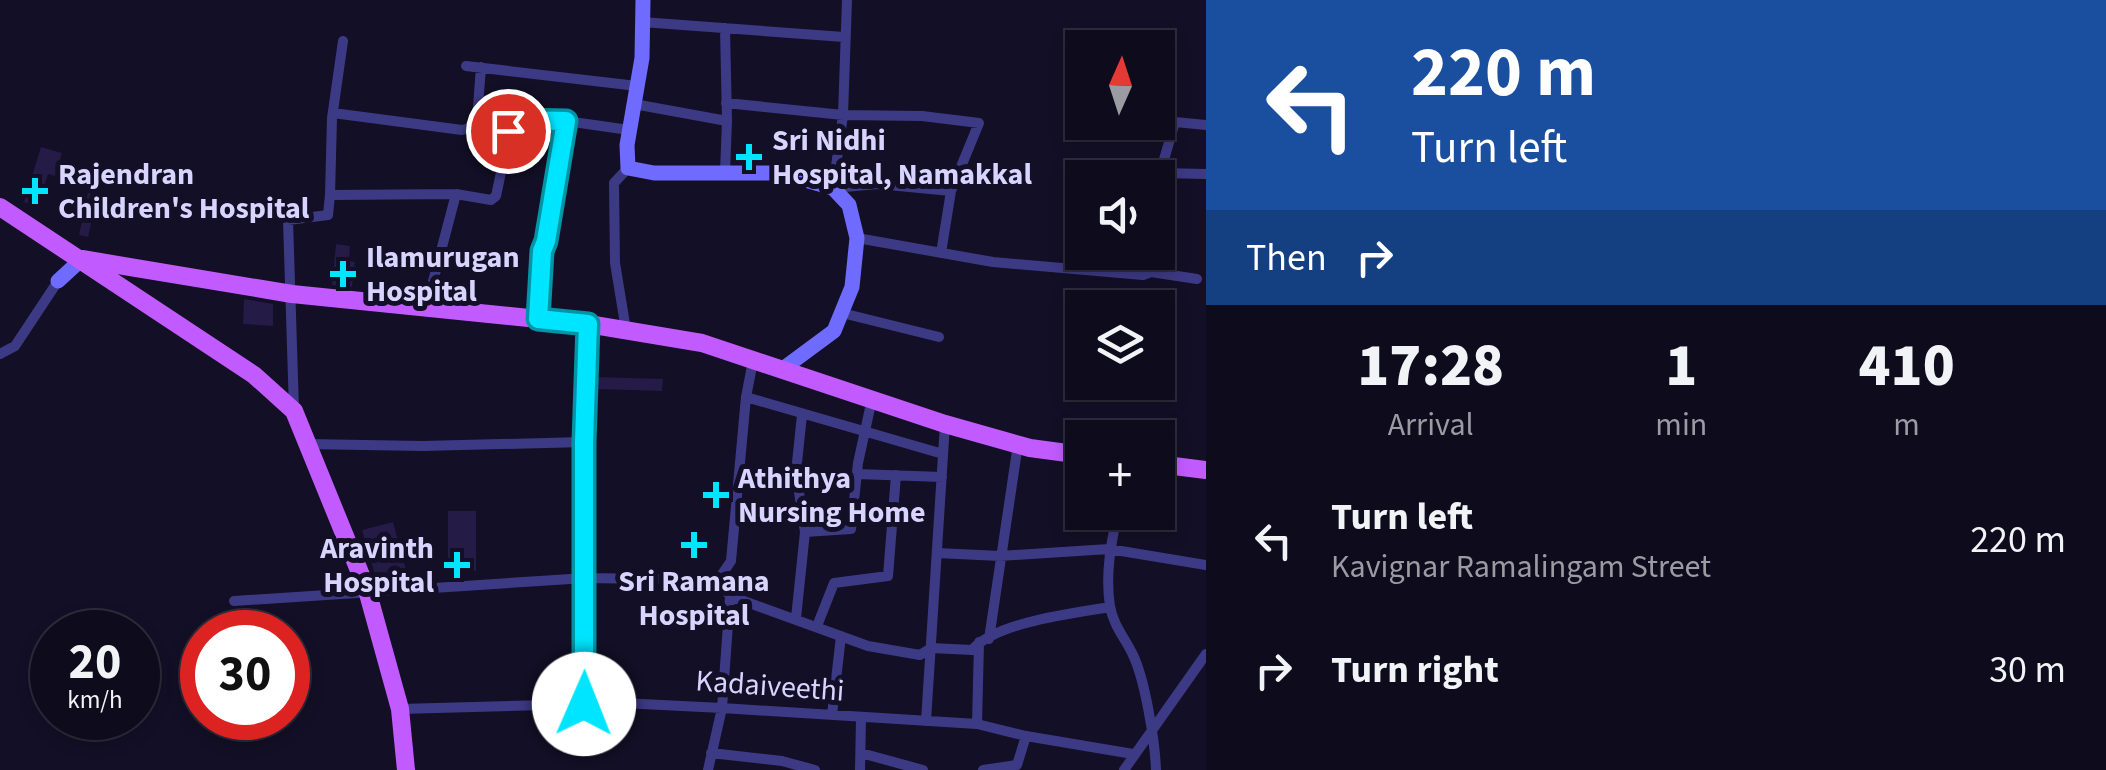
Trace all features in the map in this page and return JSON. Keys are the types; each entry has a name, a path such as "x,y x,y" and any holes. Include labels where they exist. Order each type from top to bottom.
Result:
{"main road":[{"path":"0,207 254,375 294,411 367,590 400,709 406,770"},
{"path":"82,259 292,294 588,324 702,343 945,424 1065,452"},
{"path":"1175,466 1206,470"}],"street":[{"path":"626,330 615,263 614,182 628,168 629,130 642,58 642,0"},
{"path":"833,188 842,116 847,0"},
{"path":"642,22 844,37"},
{"path":"725,28 725,172"},
{"path":"294,411 288,220 328,215 333,113 343,41"},
{"path":"466,66 637,86"},
{"path":"333,113 462,130 473,127 477,120 481,67"},
{"path":"726,103 842,116 922,116 979,122 951,191 940,253"},
{"path":"634,104 727,122"},
{"path":"330,195 456,194 491,200 496,196 511,125 520,120 566,121 629,130"},
{"path":"538,319 542,251 566,121"},
{"path":"1164,160 1175,122 1206,125"},
{"path":"628,168 654,173 782,173 833,188 878,184 951,191"},
{"path":"1175,173 1206,174"},
{"path":"784,368 834,332 852,287 857,238 849,205 833,188"},
{"path":"426,308 456,194"},
{"path":"857,238 993,262 1151,272 1197,279"},
{"path":"0,354 15,346 58,281 82,259"},
{"path":"842,312 939,336"},
{"path":"584,704 588,324"},
{"path":"718,580 731,562 746,397 753,361"},
{"path":"746,397 943,454"},
{"path":"805,532 850,529 872,398"},
{"path":"796,618 805,532 796,472 802,415"},
{"path":"926,721 945,424"},
{"path":"306,444 584,442"},
{"path":"977,724 984,640 1018,444"},
{"path":"857,474 942,477"},
{"path":"817,626 834,583 888,576 896,475"},
{"path":"1114,530 1110,549 1110,607 1120,635 1134,657 1156,770"},
{"path":"937,554 1000,556 1110,549 1206,565"},
{"path":"234,601 586,578 718,580"},
{"path":"718,580 730,596 868,646 920,655 931,648 972,650 984,640 1034,620 1110,607"},
{"path":"708,770 722,708 730,596"},
{"path":"832,716 842,636"},
{"path":"1124,770 1206,654"},
{"name":"Kadaiveethi","path":"400,709 584,704 722,708 977,724 1133,754"},
{"path":"860,770 861,718"},
{"path":"983,770 1017,766 1026,736"},
{"path":"712,753 782,761 815,770"},
{"path":"860,753 923,770"}],"building":[{"path":"41,147 62,153 55,176 48,174 38,206 24,202"},
{"path":"92,174 102,176 88,237 79,235"},
{"path":"336,244 350,246 349,261 355,262 352,287 332,285"},
{"path":"244,299 273,304 273,326 243,324"},
{"path":"595,377 663,379 662,391 595,389"},
{"path":"448,511 476,511 476,571 448,570"},
{"path":"393,522 406,570 376,578 362,530"}],"place":[{"name":"Sri Nidhi Hospital, Namakkal","path":"749,157"},
{"name":"Rajendran Children's Hospital","path":"35,191"},
{"name":"Ilamurugan Hospital","path":"343,274"},
{"name":"Athithya Nursing Home","path":"716,495"},
{"name":"Sri Ramana Hospital","path":"694,545"},
{"name":"Aravinth Hospital","path":"457,565"}],"route":[{"path":"508,131 520,120 566,121 542,251 538,319 588,324 584,704"}]}
